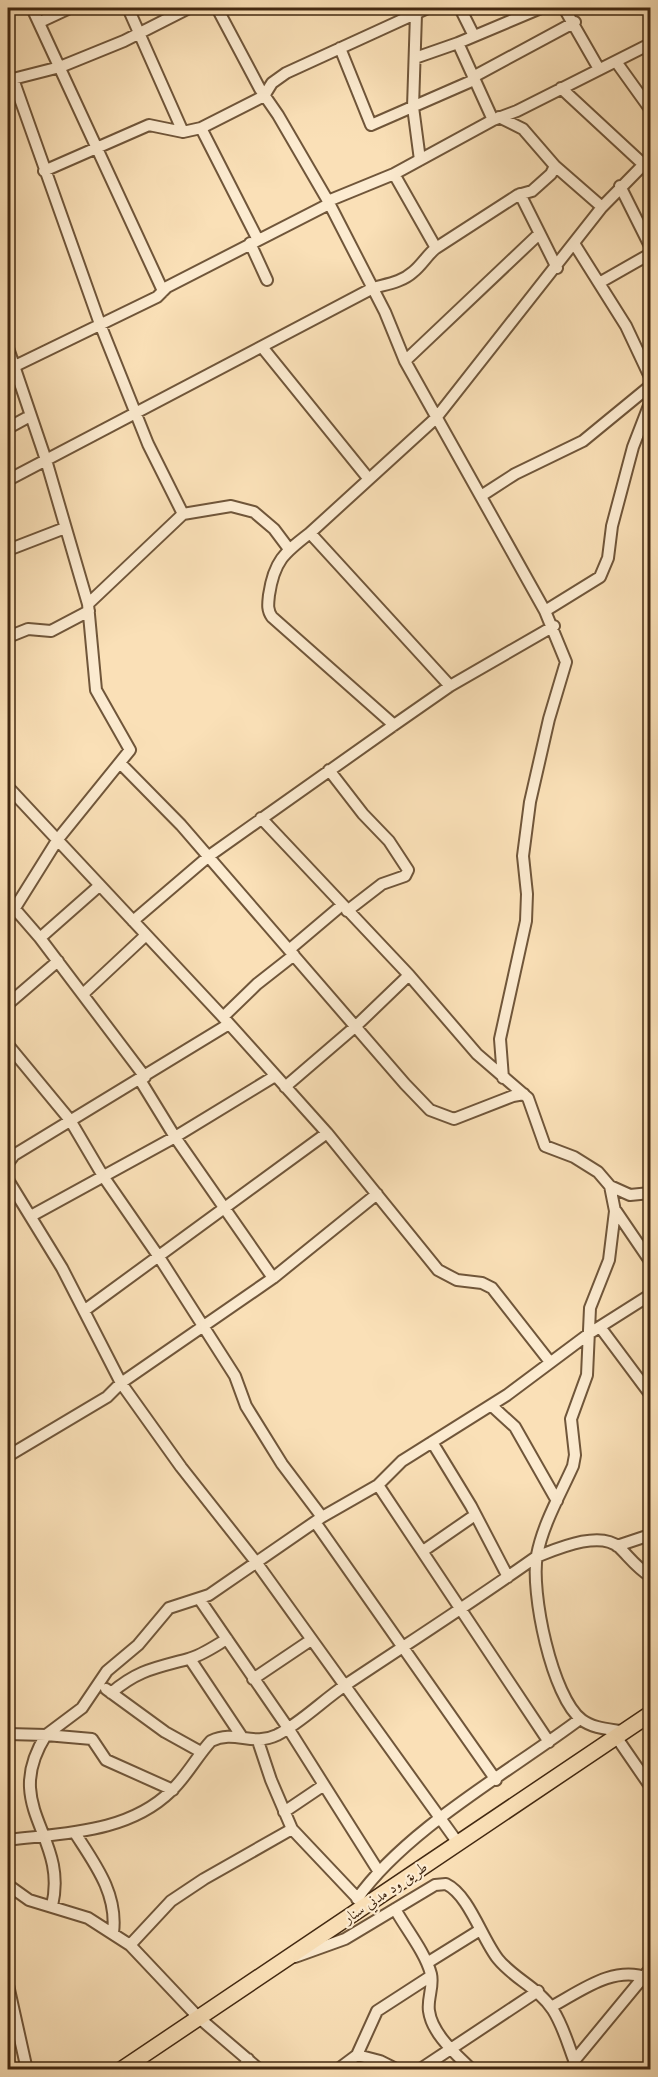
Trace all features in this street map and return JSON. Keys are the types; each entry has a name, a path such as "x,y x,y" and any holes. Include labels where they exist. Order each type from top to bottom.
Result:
{"highway":[{"name":"طريق ود مدني سنار","path":"125,2069 283,1960 361,1902 458,1843 651,1714"}],"street":[{"path":"32,8 163,291"},
{"path":"40,22 70,8"},
{"path":"128,8 183,132"},
{"path":"183,514 165,483 135,413 10,79 60,67 138,34 189,8"},
{"path":"217,8 264,96 283,123 329,202 373,288 405,362 554,626 566,662 549,719 530,802 523,856 527,894 526,921 500,1039 503,1078"},
{"path":"44,171 151,124 183,132 201,128 264,96 279,77 428,8"},
{"path":"460,8 474,36"},
{"path":"415,58 458,43 541,8"},
{"path":"564,8 599,69"},
{"path":"647,8 651,14"},
{"path":"416,14 414,107 420,160"},
{"path":"340,48 371,125 473,78 574,22"},
{"path":"458,43 473,78 496,118 523,129 555,166 602,207"},
{"path":"15,366 157,297 167,287 329,202 394,174 496,118 599,69 617,63 651,44"},
{"path":"617,63 651,109"},
{"path":"394,725 268,612 274,569 289,549 310,533 436,418 602,207 620,186 647,161 561,88"},
{"path":"201,128 253,241 267,279"},
{"path":"8,480 373,288 410,274 436,248 520,194 537,188 555,166"},
{"path":"394,174 436,248"},
{"path":"599,283 650,254 620,186"},
{"path":"520,194 557,267"},
{"path":"405,362 539,234"},
{"path":"574,245 626,326 651,377"},
{"path":"262,347 368,478"},
{"path":"8,348 46,460 89,608 96,690 130,750 121,764 58,839 8,919"},
{"path":"481,496 524,469 583,441 651,386"},
{"path":"545,611 592,584 604,569 633,447 651,403"},
{"path":"8,428 30,416"},
{"path":"8,637 28,629 51,631 89,608 183,514 231,506 254,512 274,529 289,549"},
{"path":"8,550 65,528"},
{"path":"310,533 450,686"},
{"path":"133,921 208,856 329,770 450,686 554,626"},
{"path":"121,764 208,856 430,1110 443,1117 454,1119 501,1100 524,1094"},
{"path":"8,1163 14,1155 142,1078 226,1021 257,984 344,908 382,884 405,876 408,870 389,841 363,814 329,770"},
{"path":"8,787 327,1133 438,1270 457,1280 482,1283 492,1288 550,1362"},
{"path":"261,818 409,975 477,1054 524,1094 530,1103 545,1146 574,1157 598,1172 610,1186 630,1195 651,1193"},
{"path":"40,938 99,886"},
{"path":"14,908 83,994 142,1078 175,1137 273,1278"},
{"path":"83,994 145,936"},
{"path":"8,1004 58,961"},
{"path":"285,1087 356,1026 409,975"},
{"path":"8,1045 70,1120 103,1176 204,1326 235,1376 246,1406 318,1520 496,1780"},
{"path":"31,1216 175,1137 275,1076"},
{"path":"85,1310 327,1133"},
{"path":"8,1180 85,1310 121,1383 181,1467 256,1562 343,1687 458,1843"},
{"path":"610,1186 615,1211 609,1260 590,1308 595,1330 587,1375 571,1419 573,1466 542,1534 536,1557 535,1586 550,1660 562,1689 580,1719 621,1735 651,1786"},
{"path":"8,1456 107,1397 121,1383 273,1278 377,1194"},
{"path":"615,1211 651,1262"},
{"path":"52,1906 55,1877 41,1836 24,1803 22,1779 33,1753 46,1735 82,1707 107,1671 138,1645 169,1608 179,1603 200,1599 318,1520 378,1485 396,1466 491,1405 595,1330 651,1295"},
{"path":"595,1330 651,1394"},
{"path":"491,1405 515,1427 557,1501"},
{"path":"432,1442 508,1577"},
{"path":"378,1485 549,1742"},
{"path":"423,1551 475,1515"},
{"path":"617,1546 651,1535"},
{"path":"8,1840 75,1833 129,1818 154,1806 173,1790 201,1752 220,1736 242,1737 258,1741 288,1728 343,1687 462,1610 536,1557 588,1542 607,1540 617,1546 638,1568 651,1576"},
{"path":"200,1599 288,1728 379,1872"},
{"path":"111,1693 147,1668 190,1659 226,1640"},
{"path":"253,1679 310,1640"},
{"path":"190,1659 242,1737"},
{"path":"98,1683 165,1732 201,1752"},
{"path":"258,1741 292,1829 361,1902 379,1872 439,1819 580,1719"},
{"path":"8,1734 92,1740 106,1760 173,1790"},
{"path":"284,1812 324,1785"},
{"path":"130,1945 171,1901 204,1879 292,1829"},
{"path":"75,1833 108,1889 115,1916 113,1933"},
{"path":"283,1960 345,1939 435,1885 446,1884 458,1893 498,1959 538,1991 551,2007 564,2028 576,2065"},
{"path":"8,1885 29,1900 88,1918 130,1945 198,2017 260,2070"},
{"path":"394,1910 427,1963 431,1976 428,2010 440,2035 472,2070"},
{"path":"427,1963 480,1930"},
{"path":"551,2007 603,1978 625,1974 648,1975"},
{"path":"576,2065 648,1975"},
{"path":"337,2070 357,2055 377,2011 431,1976"},
{"path":"8,1985 27,2070"},
{"path":"419,2070 538,1991"},
{"path":"357,2055 380,2061 398,2070"},
{"path":"242,2070 248,2059"}]}
